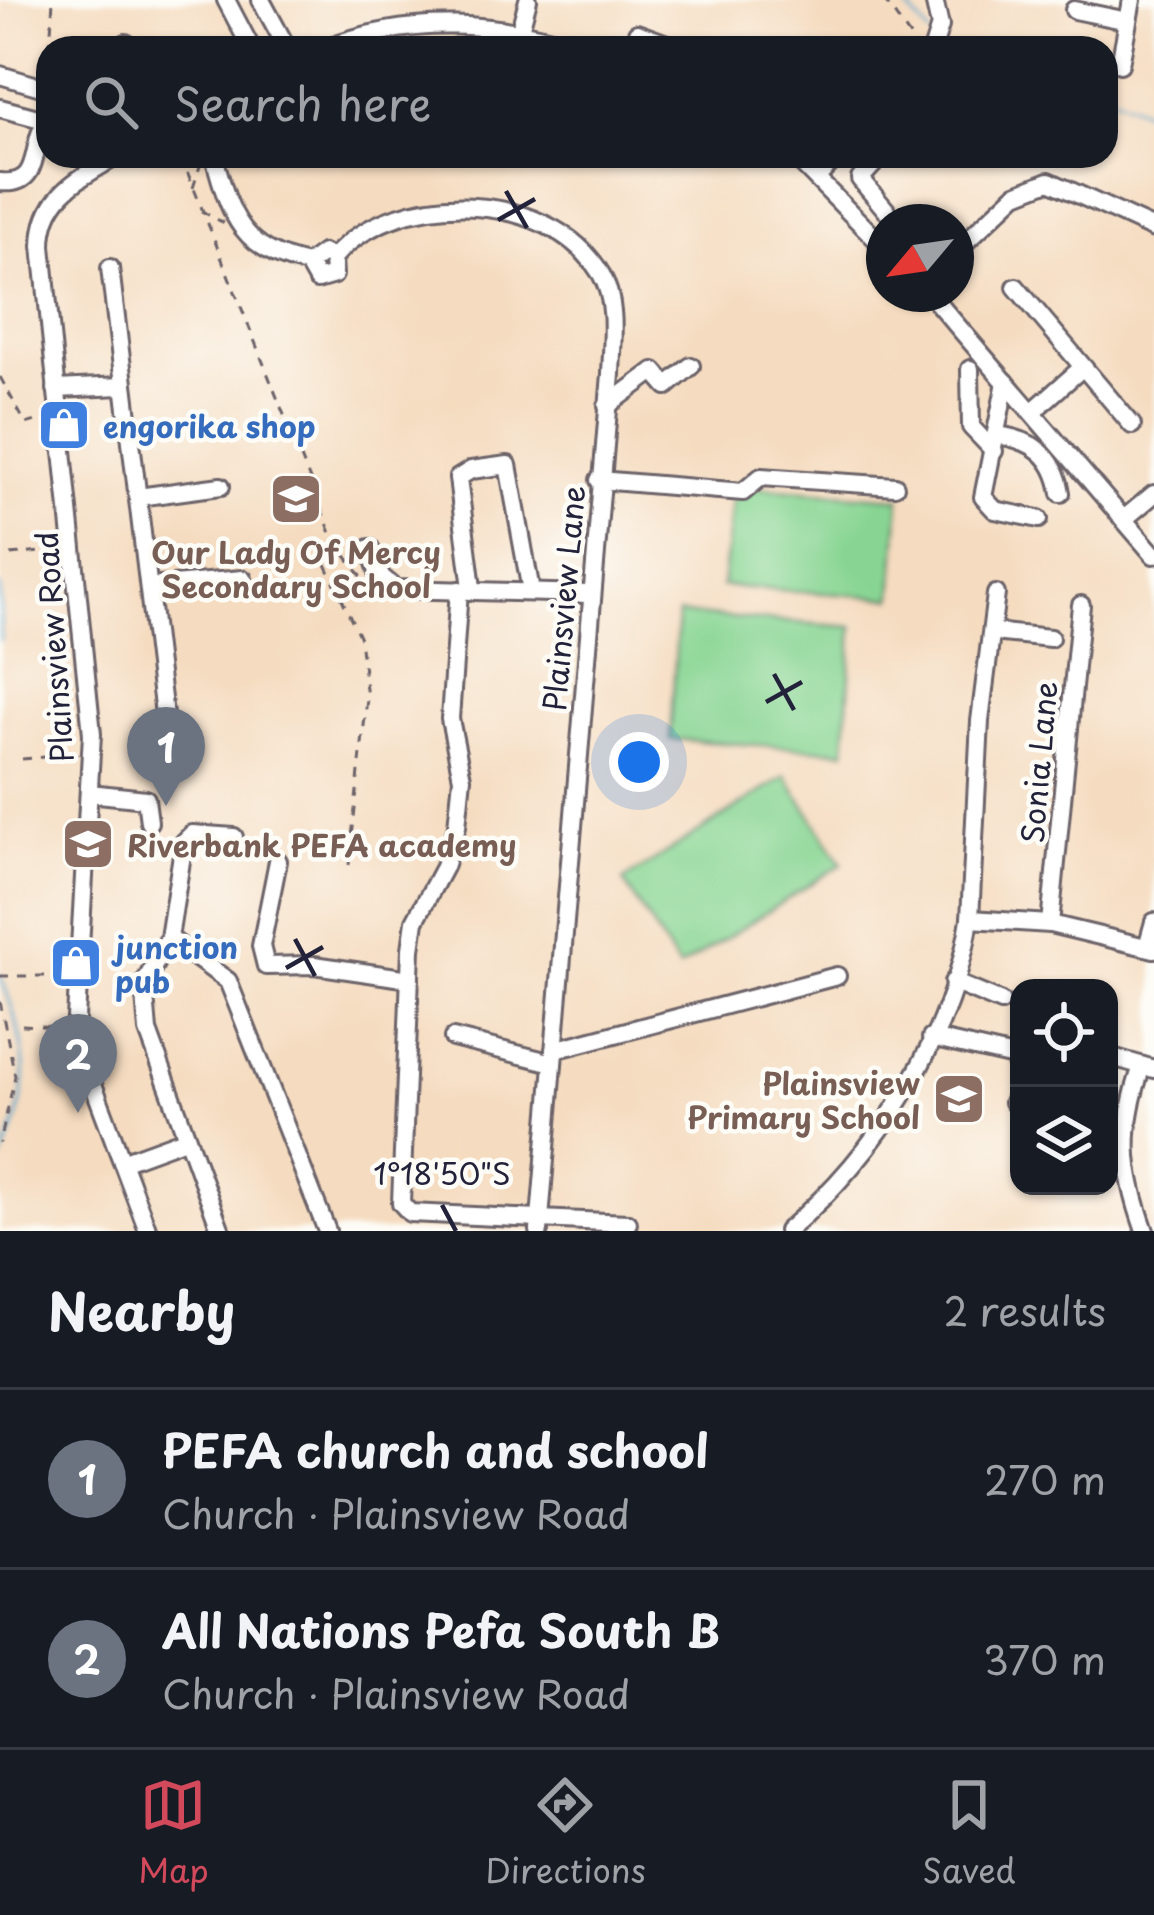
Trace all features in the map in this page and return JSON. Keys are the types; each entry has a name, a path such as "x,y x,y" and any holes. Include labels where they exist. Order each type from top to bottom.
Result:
{"street":[{"path":"226,0 245,36"},
{"path":"261,0 280,36"},
{"path":"520,30 528,0"},
{"path":"934,0 940,26 937,36"},
{"path":"1120,64 1132,0"},
{"path":"1074,10 1128,21"},
{"path":"374,36 419,25 520,30 542,36"},
{"path":"637,33 645,36"},
{"path":"0,75 36,86"},
{"path":"0,108 36,117"},
{"path":"0,182 20,182 30,175 36,154"},
{"name":"Plainsview Road","path":"93,168 57,196 42,221 92,753 75,1027 148,1231"},
{"path":"218,168 240,226"},
{"path":"806,168 866,229"},
{"path":"816,178 826,168"},
{"path":"870,168 860,179 881,204"},
{"path":"974,234 1016,194 1049,181 1154,229"},
{"name":"Plainsview Lane","path":"240,226 260,250 308,264 317,280 326,280 334,275 333,258 385,221 439,209 498,211 557,233 583,251 610,295 607,406 540,1226"},
{"path":"110,268 168,748"},
{"path":"1016,287 1132,425"},
{"path":"946,312 1154,555"},
{"path":"607,406 654,371 667,386 691,366"},
{"path":"1032,412 1083,367"},
{"path":"970,369 971,427 995,443 1033,443 1054,470 1060,493"},
{"path":"1006,382 983,487 986,504 1039,519"},
{"path":"56,389 122,386"},
{"path":"531,591 508,465 471,470 458,478 466,589 450,719 461,778 458,826 444,867 415,922 399,1195 404,1208 540,1226 628,1223"},
{"path":"599,480 743,492 761,477 895,486"},
{"path":"138,496 221,486"},
{"path":"1124,519 1154,494"},
{"path":"370,548 379,575 395,590 589,594"},
{"path":"149,586 243,579"},
{"path":"787,1231 857,1161 893,1111 931,1038 953,982 970,920 980,721 996,594"},
{"name":"Sonia Lane","path":"1050,923 1081,605"},
{"path":"993,632 1050,638"},
{"path":"89,793 146,799 149,822"},
{"path":"220,1231 143,1005 143,984 169,938 184,842 192,834 234,837"},
{"path":"278,861 261,946 266,966 314,965 410,979"},
{"path":"970,920 1050,923 1151,948 1154,922"},
{"path":"169,938 228,980 327,1231"},
{"path":"453,1038 554,1057 837,976"},
{"path":"953,982 1001,1002"},
{"path":"931,1038 1010,1056"},
{"path":"1118,1060 1148,1068 1126,1113 1124,1142 1145,1231"},
{"path":"122,1162 185,1138"}],"path":[{"path":"51,36 53,0"},
{"path":"884,0 910,36"},
{"path":"185,168 338,546 370,589 395,590"},
{"path":"193,190 200,168"},
{"path":"200,210 240,226"},
{"path":"0,377 26,424 59,414"},
{"path":"338,546 319,549 360,638 367,698 349,865"},
{"path":"11,556 74,547"},
{"path":"22,759 92,753"},
{"path":"2,976 76,976"},
{"path":"0,1001 15,1076 0,1143"},
{"path":"26,1025 75,1027"}],"green space":[{"path":"734,486 900,498 893,598 722,586"},
{"path":"678,614 853,627 845,751 670,739"},
{"path":"786,776 842,864 679,968 623,881"}],"waterway":[{"path":"901,0 930,34"},
{"path":"1118,98 1154,115"},
{"path":"0,586 0,640"},
{"path":"0,975 17,1025 24,1069 19,1113 0,1162"}],"place":[{"name":"engorika shop","path":"64,425"},
{"name":"Our Lady Of Mercy Secondary School","path":"296,499"},
{"name":"PEFA church and school","path":"166,806"},
{"name":"Riverbank PEFA academy","path":"88,844"},
{"name":"junction pub","path":"76,963"},
{"name":"Plainsview Primary School","path":"959,1099"},
{"name":"All Nations Pefa South B","path":"78,1113"}]}
